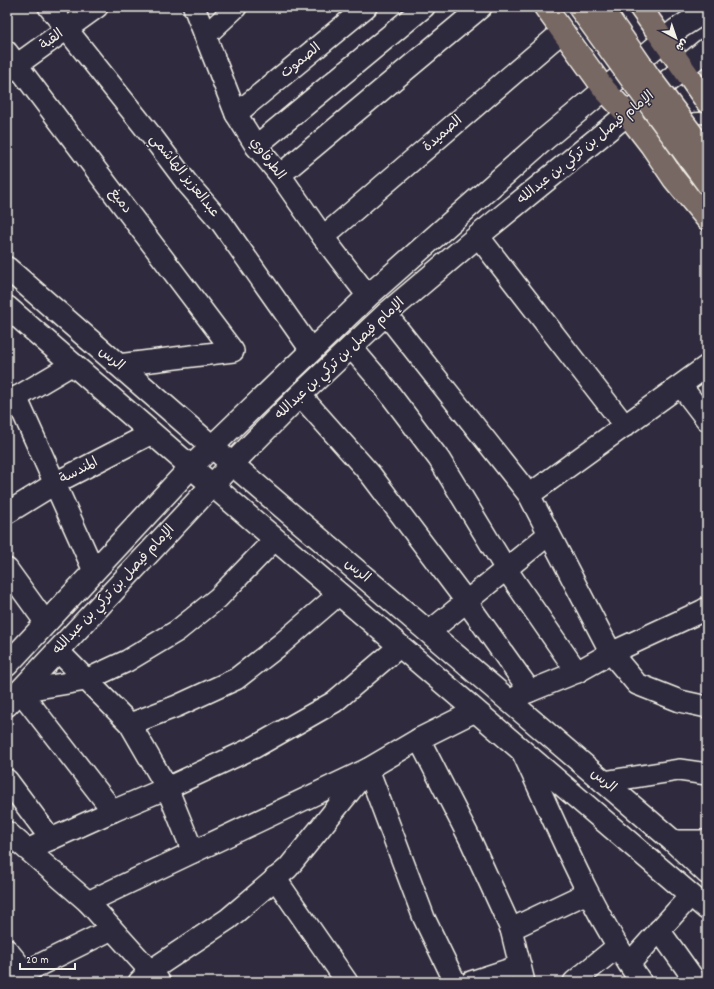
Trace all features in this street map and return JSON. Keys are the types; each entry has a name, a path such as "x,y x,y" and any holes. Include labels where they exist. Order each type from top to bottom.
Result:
{"main road":[{"path":"545,7 604,90 627,114 651,145 674,179 707,219"},
{"path":"579,7 707,183"},
{"path":"602,7 650,78 707,154"},
{"path":"640,7 707,102"},
{"name":"الإمام فيصل بن تركي بن عبدالله","path":"7,665 191,467 368,296 545,139 676,30 707,10"},
{"name":"الإمام فيصل بن تركي بن عبدالله","path":"13,698 232,464 300,395 386,314 478,236 707,49"},
{"name":"الرس","path":"7,268 232,464 673,841 707,872"},
{"name":"الرس","path":"7,307 191,467 699,902"}],"street":[{"name":"عبدالعزيز الهاشمي","path":"49,7 187,183 221,222 312,350"},
{"name":"القبة","path":"10,63 66,29 97,7"},
{"name":"الطرفاوي","path":"194,7 236,114 256,146 280,175 368,296"},
{"path":"205,36 236,7"},
{"name":"الصموت","path":"236,114 366,7"},
{"path":"256,146 424,7"},
{"path":"280,175 481,7"},
{"name":"الصميدة","path":"323,236 563,31"},
{"name":"دميغ","path":"10,63 233,351 118,365"},
{"path":"478,236 625,426"},
{"path":"386,314 529,495 611,653 637,684 680,701 707,707"},
{"path":"351,347 380,381 439,459 506,569 577,672"},
{"path":"73,364 12,400 54,484 94,572"},
{"path":"529,495 707,366"},
{"path":"681,386 707,420"},
{"path":"300,395 371,475 466,601 530,691"},
{"name":"المندسة","path":"7,513 54,484 152,433"},
{"path":"429,632 549,534"},
{"path":"113,810 13,698 86,680 127,661 178,632 218,598 275,539"},
{"path":"7,569 46,623"},
{"path":"130,724 177,706 236,679 281,644 340,594"},
{"path":"508,700 577,672 611,653 707,608"},
{"path":"29,849 113,810 167,788 255,746 334,702 400,646"},
{"path":"58,651 130,724 167,788 194,852"},
{"path":"88,902 368,770 419,739 475,710"},
{"path":"419,739 470,838 511,928 522,974 471,982"},
{"path":"522,751 587,892 618,946 642,982"},
{"path":"7,832 29,849 88,902 112,929 149,978 228,919 288,868 368,770"},
{"path":"368,770 424,918 455,982"},
{"path":"603,782 679,770 707,774"},
{"path":"7,780 51,839"},
{"path":"673,841 707,840"},
{"path":"275,878 347,982"},
{"path":"511,928 587,892"},
{"path":"629,964 659,930 699,902"},
{"path":"7,950 16,977 112,929"},
{"path":"659,930 696,982"},
{"path":"574,982 618,946"}],"lane":[{"path":"674,179 664,157 664,146 669,134 677,125 687,120 699,118 707,119"}]}
